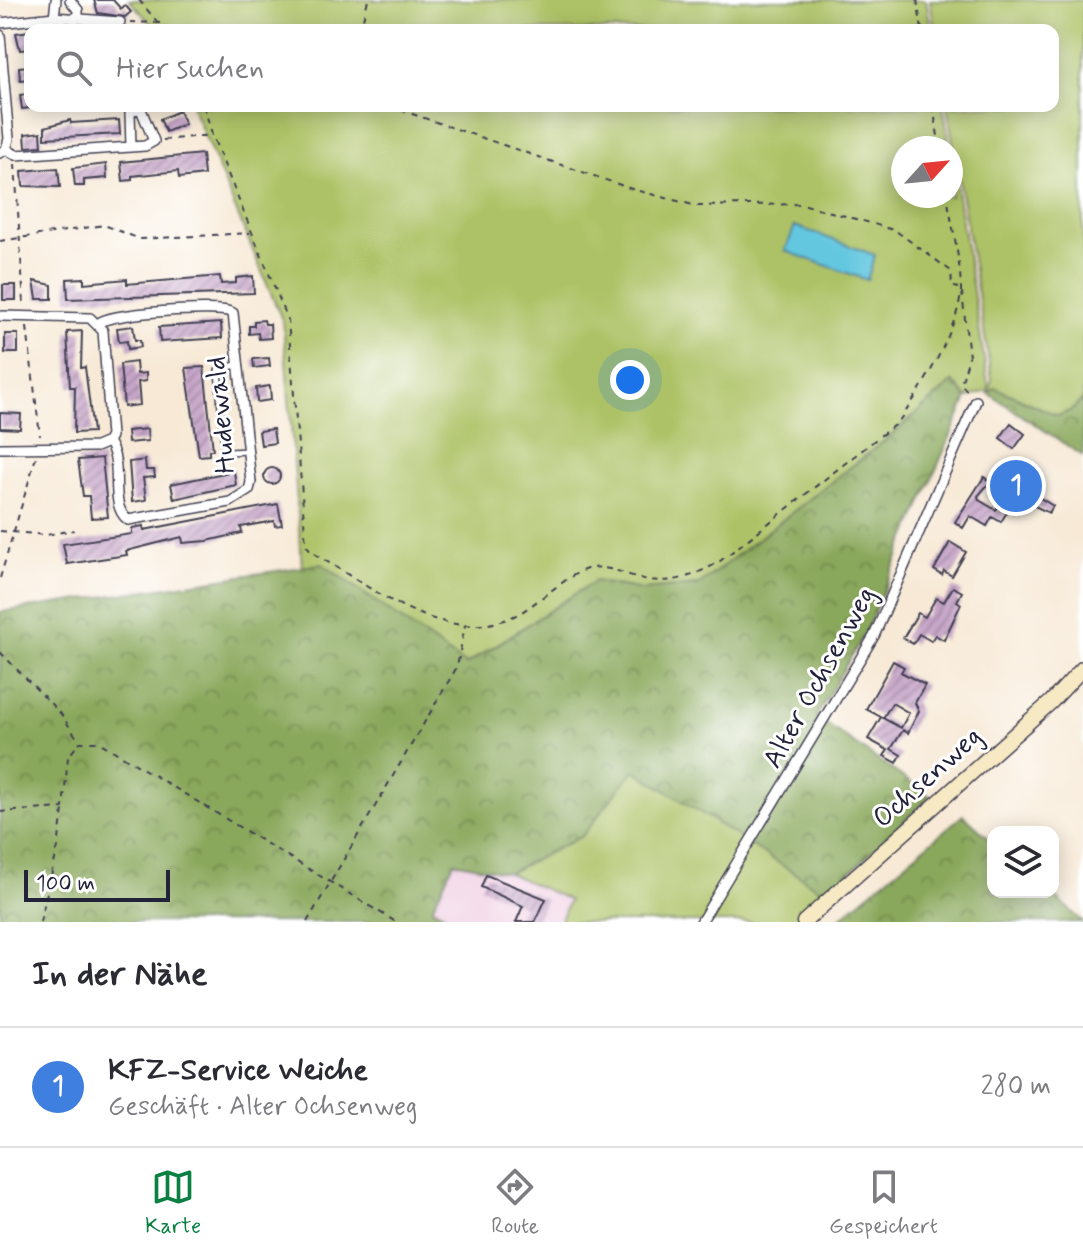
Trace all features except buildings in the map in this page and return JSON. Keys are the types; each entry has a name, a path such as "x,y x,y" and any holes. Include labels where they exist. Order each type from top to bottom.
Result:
{"main road":[{"name":"Ochsenweg","path":"804,922 1051,702 1083,668"}],"street":[{"path":"54,17 56,0"},
{"path":"70,0 78,10 78,18"},
{"path":"0,23 54,17 120,22"},
{"path":"0,35 9,139 3,151 16,155 145,146 154,141 144,112"},
{"path":"131,147 133,112"},
{"name":"Hudewald","path":"99,323 114,316 228,310 235,318 251,482 241,498 128,520 119,510 115,453 108,442"},
{"path":"0,316 90,318 99,323 111,436 108,442 96,447 0,448"},
{"name":"Alter Ochsenweg","path":"701,922 874,636 976,401"}],"lane":[{"path":"240,364 218,370 224,446 229,452 248,451"}],"path":[{"path":"139,0 160,23"},
{"path":"362,24 368,0"},
{"path":"917,0 921,24"},
{"path":"120,22 160,23"},
{"path":"206,112 212,135 288,320 306,545 313,553 409,610 437,621 465,624 513,617 586,569 603,567 651,581 689,578 719,562 898,422 920,393 961,291"},
{"path":"407,112 635,190 697,206 802,204 885,227 896,231 951,271 952,286 958,288"},
{"path":"934,112 938,136"},
{"path":"154,141 212,135"},
{"path":"0,578 33,477 39,448 18,240 16,155"},
{"path":"949,208 969,357 961,384 976,401"},
{"path":"0,241 104,225 140,239 251,232"},
{"path":"0,531 46,535 74,530"},
{"path":"307,922 457,667 465,624"},
{"path":"0,652 61,714 80,742"},
{"path":"80,742 99,742 116,750 228,823 396,922"},
{"path":"40,922 58,847 68,757 80,742"},
{"path":"0,812 63,808"}],"shaded area":[{"path":"454,862 508,873 569,900 560,922 458,922 432,908"}],"green space":[{"path":"129,0 926,0 930,24 151,24"},
{"path":"930,0 1083,0 1083,399 1072,410 1058,416 996,388 967,398 953,382 883,442 699,585 642,590 595,581 465,665 322,564 302,567 283,322 195,112 944,112 948,136 891,136 891,208 960,208 989,390 992,380 963,203 963,136 952,136 948,112 1059,112 1059,24 934,24"},
{"path":"953,382 967,398 865,633 816,717 930,796 827,894 634,770 582,836 508,873 454,862 432,908 458,922 0,922 0,612 322,564 466,665 595,581 642,590 699,585 883,442"},
{"path":"996,388 1058,416 1072,410 1083,399 1083,456 988,393"},
{"path":"634,769 827,894 795,922 560,922 569,900 508,873 582,836"},
{"path":"963,815 987,837 987,898 1057,898 1083,922 835,922"}],"water":[{"path":"795,226 875,255 867,280 785,251"}],"place":[{"name":"KFZ-Service Weiche","path":"1016,486"}]}
